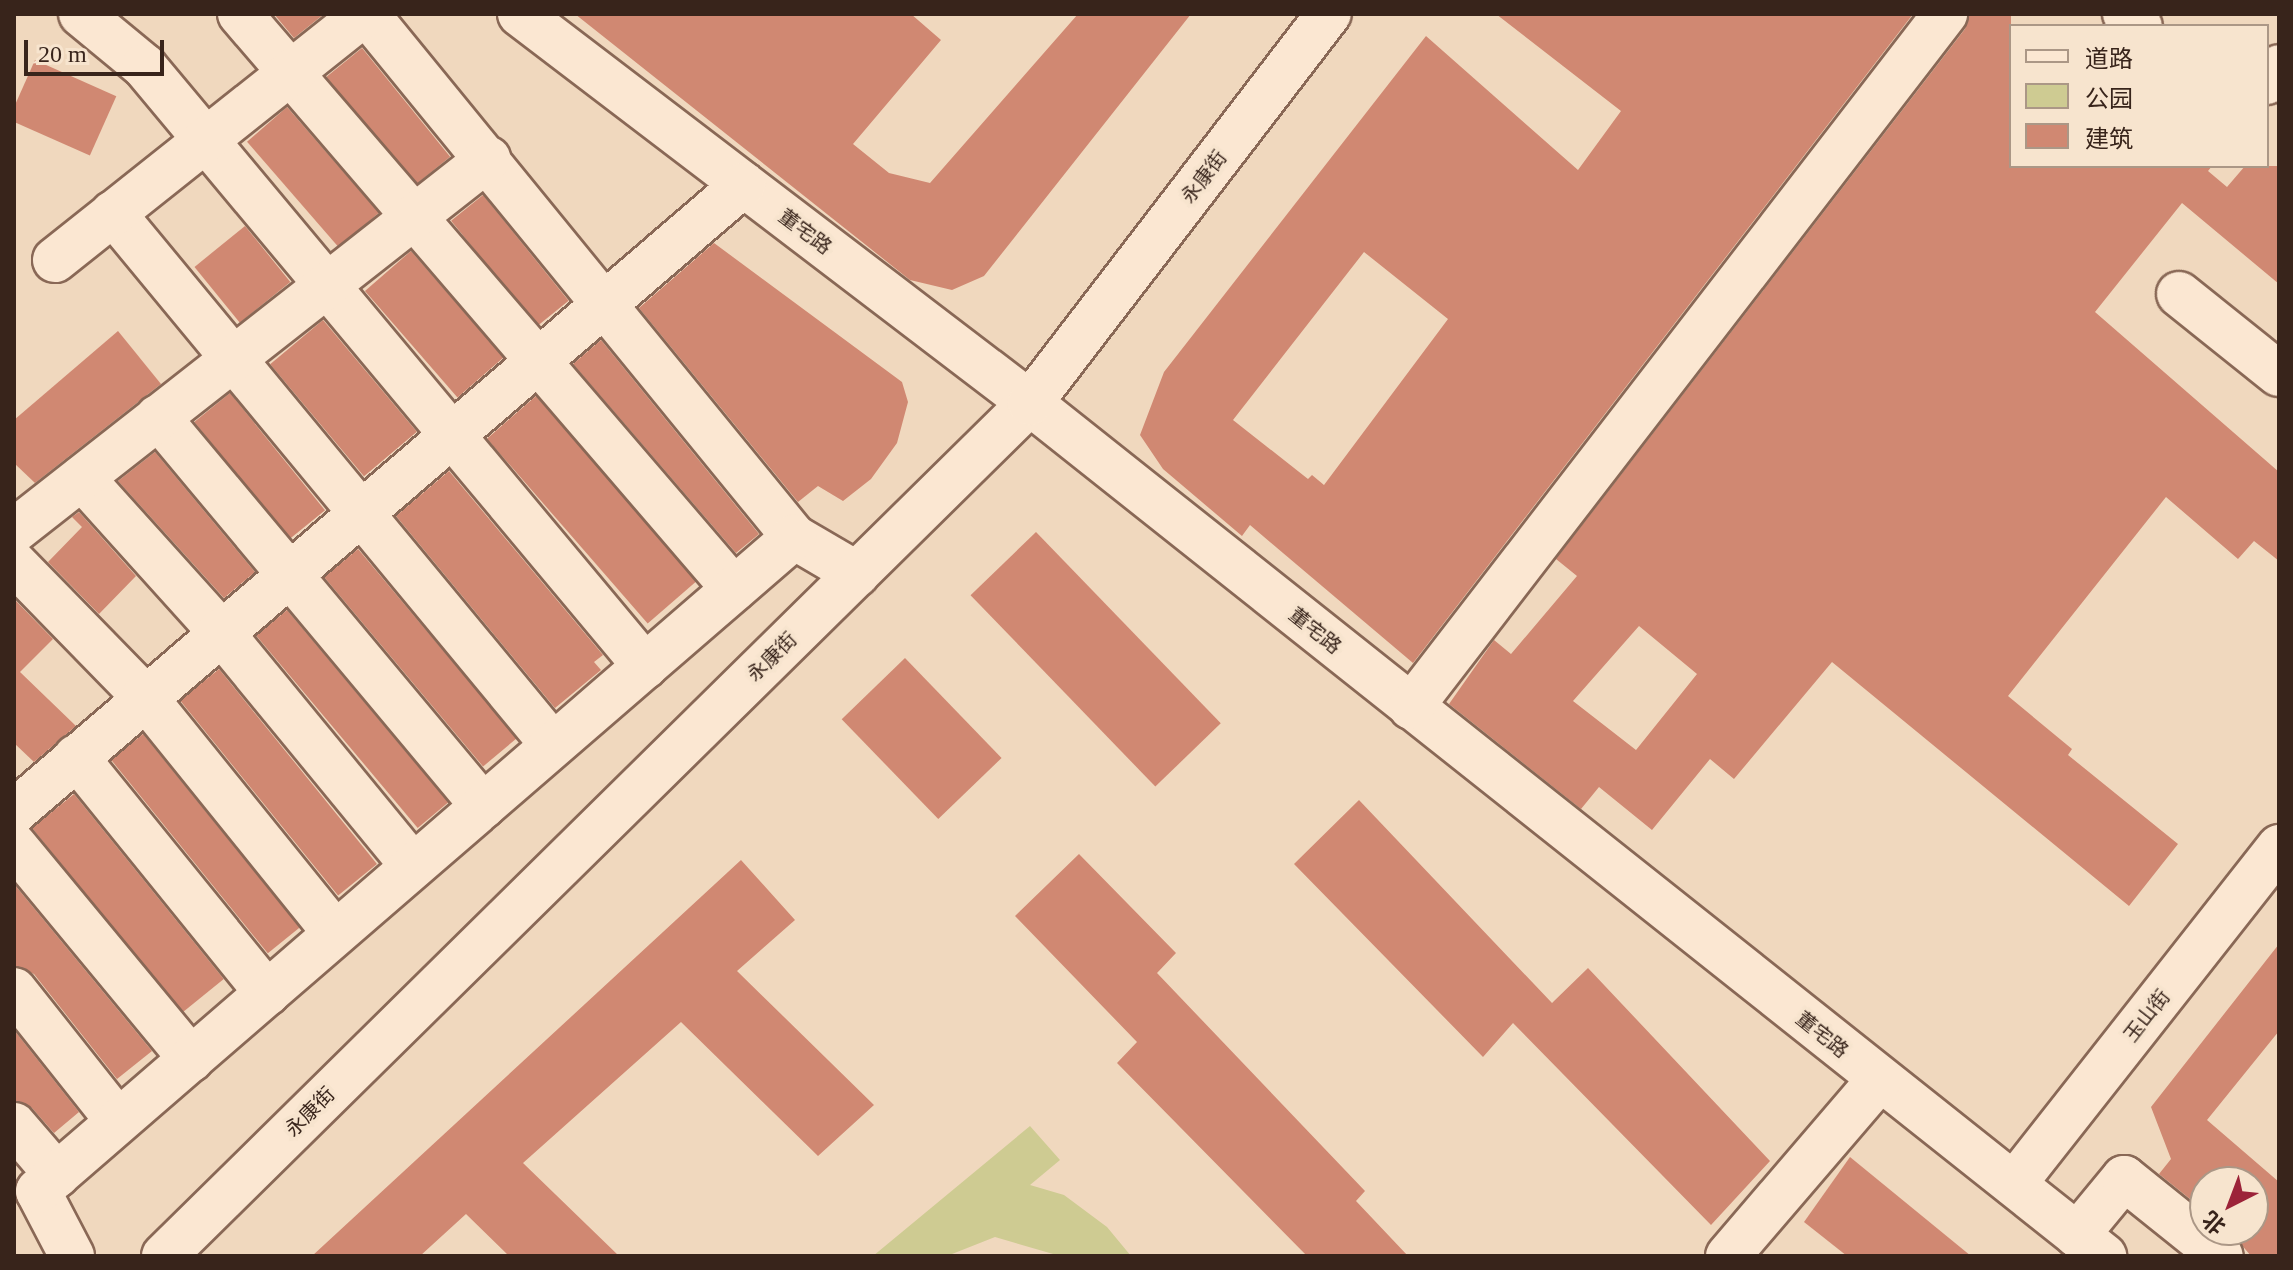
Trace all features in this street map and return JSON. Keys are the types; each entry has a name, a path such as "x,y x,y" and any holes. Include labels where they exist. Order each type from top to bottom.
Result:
{"street":[{"path":"81,14 144,66 645,666"},
{"path":"240,14 287,74 540,358 734,589"},
{"path":"55,260 204,139 366,14 606,302 794,537 857,574"},
{"name":"董宅路","path":"520,14 1030,403 1879,1080 2091,1245"},
{"name":"永康街","path":"164,1256 1030,403 1329,14"},
{"path":"1411,707 1945,14"},
{"path":"14,531 488,159"},
{"path":"14,812 144,696 743,185"},
{"path":"113,213 553,745"},
{"path":"2179,294 2279,374"},
{"path":"158,417 483,806"},
{"path":"82,478 220,631 413,866"},
{"path":"72,1256 38,1191 794,537"},
{"path":"14,563 144,696 335,933"},
{"path":"76,757 267,993"},
{"path":"14,845 191,1059"},
{"name":"玉山街","path":"2014,1184 2279,847"},
{"path":"14,990 118,1121"},
{"path":"1728,1256 1879,1080"},
{"path":"14,1125 57,1175"},
{"path":"2091,1245 2124,1178 2221,1256"}],"green space":[{"path":"1030,1126 1060,1160 1030,1185 1064,1195 1107,1227 1131,1256 1060,1256 995,1237 947,1256 873,1256"}],"building":[{"path":"274,14 324,14 294,38"},
{"path":"575,14 911,14 941,40 853,144 889,173 930,183 1078,14 1191,14 984,276 952,290 910,280"},
{"path":"1496,14 1913,14 1413,663 1250,525 1242,536 1163,469 1140,435 1164,372 1426,36 1578,170 1621,111","holes":["1364,252 1448,319 1324,485 1312,475 1308,479 1233,420"]},
{"path":"1969,14 2011,14 2009,168 2210,168 2208,171 2227,187 2243,168 2279,166 2279,284 2182,203 2095,312 2279,472 2279,561 2254,541 2238,559 2166,497 2008,696 2072,749 2068,755 2178,844 2129,906 1832,662 1734,779 1710,759 1652,830 1599,787 1581,809 1449,704 1494,640 1511,654 1577,576 1556,559 1965,29","holes":["1639,626 1697,674 1636,750 1573,701"]},
{"path":"362,48 450,157 414,186 326,77"},
{"path":"35,60 116,96 90,156 14,122 14,107"},
{"path":"287,107 379,213 339,247 247,142"},
{"path":"483,195 569,301 537,326 451,221"},
{"path":"245,226 290,282 240,323 194,267"},
{"path":"714,243 902,382 908,402 897,443 871,479 843,501 818,486 798,502 639,308"},
{"path":"411,251 504,357 457,397 365,291"},
{"path":"323,320 417,432 364,476 270,364"},
{"path":"118,331 161,384 35,483 14,463 14,420"},
{"path":"601,340 759,534 736,553 573,364"},
{"path":"230,393 325,510 289,539 194,422"},
{"path":"536,396 697,581 648,624 487,439"},
{"path":"155,452 255,572 224,598 118,481"},
{"path":"449,471 603,655 594,662 601,670 555,708 396,516"},
{"path":"79,512 136,576 99,614 48,562 82,527 72,517"},
{"path":"1036,532 1221,723 1155,787 971,595"},
{"path":"358,549 517,738 483,766 324,577"},
{"path":"14,599 53,639 20,672 76,726 34,762 14,743"},
{"path":"287,610 448,802 418,828 256,636"},
{"path":"905,658 1002,758 938,819 842,719"},
{"path":"219,669 377,864 338,896 180,700"},
{"path":"143,734 300,928 268,953 111,760"},
{"path":"74,794 224,979 182,1013 32,828"},
{"path":"1359,800 1552,1003 1588,968 1770,1161 1711,1225 1513,1023 1483,1057 1294,864"},
{"path":"1079,854 1176,953 1157,973 1365,1191 1356,1201 1408,1256 1307,1256 1117,1063 1137,1042 1015,916"},
{"path":"741,860 795,920 737,971 874,1105 818,1156 681,1022 523,1163 619,1256 509,1256 466,1214 420,1256 312,1256"},
{"path":"14,884 152,1051 117,1079 34,974 14,966"},
{"path":"2279,944 2279,1031 2207,1120 2260,1166 2189,1166 2189,1198 2159,1174 2171,1159 2151,1107"},
{"path":"14,1030 79,1112 54,1133 32,1108 14,1101"},
{"path":"1850,1157 1971,1256 1847,1256 1804,1222"},
{"path":"2269,1173 2279,1182 2279,1256 2251,1256 2243,1246 2269,1246"}]}
